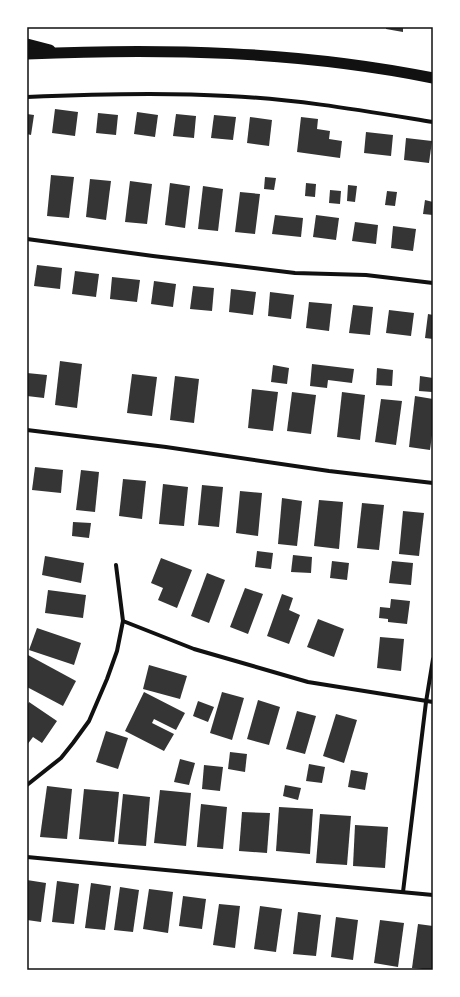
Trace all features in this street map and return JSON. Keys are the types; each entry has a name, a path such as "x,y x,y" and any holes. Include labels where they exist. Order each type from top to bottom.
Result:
{"highway":[{"path":"27,44 62,52"},
{"path":"27,54 144,50 225,52 344,64 433,78"}],"street":[{"path":"27,97 131,93 229,96 338,106 433,122"},
{"path":"27,239 295,273 366,275 433,282"},
{"path":"27,430 166,447 329,471 433,483"},
{"path":"27,785 61,758 89,721 107,680 117,651 122,621 116,565"},
{"path":"122,621 194,650 308,682 433,702"},
{"path":"403,892 426,702 433,659"},
{"path":"27,857 433,895"}],"building":[{"path":"386,27 403,27 403,32 386,29"},
{"path":"55,109 78,112 75,136 52,133"},
{"path":"137,112 158,115 155,137 134,134"},
{"path":"98,113 118,115 116,135 96,133"},
{"path":"27,114 34,115 31,135 27,134"},
{"path":"176,114 196,116 194,138 173,136"},
{"path":"214,115 236,117 233,140 211,138"},
{"path":"250,117 272,120 269,146 247,143"},
{"path":"301,117 318,119 317,129 330,131 329,139 342,141 340,158 297,152"},
{"path":"366,132 393,135 391,156 364,153"},
{"path":"406,138 432,141 429,163 404,160"},
{"path":"51,175 74,177 69,218 47,216"},
{"path":"265,177 276,178 274,190 264,189"},
{"path":"90,179 111,181 106,220 86,217"},
{"path":"130,181 152,184 147,224 125,222"},
{"path":"170,183 190,186 185,228 165,225"},
{"path":"306,183 316,184 315,197 305,196"},
{"path":"348,185 357,186 355,202 347,201"},
{"path":"203,186 223,189 218,231 198,229"},
{"path":"330,190 341,191 340,204 329,203"},
{"path":"387,191 397,192 395,206 385,205"},
{"path":"240,192 260,194 255,234 235,232"},
{"path":"425,200 433,202 433,215 423,214"},
{"path":"275,215 303,218 301,237 272,234"},
{"path":"316,215 339,218 336,240 313,237"},
{"path":"355,222 378,225 376,244 352,241"},
{"path":"393,226 416,229 413,251 391,248"},
{"path":"37,265 62,268 60,289 34,286"},
{"path":"75,271 99,274 96,297 72,294"},
{"path":"112,277 140,280 137,302 110,299"},
{"path":"154,281 176,284 173,307 151,304"},
{"path":"193,286 214,288 212,311 190,309"},
{"path":"231,289 256,292 253,315 229,312"},
{"path":"270,292 294,295 291,319 268,316"},
{"path":"309,302 332,304 329,331 306,328"},
{"path":"353,305 373,307 370,335 349,333"},
{"path":"389,310 414,313 411,336 386,333"},
{"path":"428,314 433,315 433,339 425,338"},
{"path":"60,361 82,364 77,408 55,405"},
{"path":"312,364 354,369 352,383 328,380 327,388 310,386"},
{"path":"273,365 289,368 287,384 271,382"},
{"path":"377,368 393,370 392,386 376,385"},
{"path":"27,373 47,375 44,398 27,396"},
{"path":"132,374 157,377 152,416 127,413"},
{"path":"175,376 199,379 194,423 170,420"},
{"path":"420,376 433,378 432,392 419,391"},
{"path":"252,389 278,392 273,431 248,428"},
{"path":"292,392 316,395 311,434 287,431"},
{"path":"342,392 365,395 360,440 337,437"},
{"path":"415,396 433,399 433,428 430,450 409,447"},
{"path":"381,399 402,401 396,445 375,442"},
{"path":"35,467 63,470 61,493 32,490"},
{"path":"81,470 99,472 95,512 76,510"},
{"path":"123,479 146,481 142,519 119,516"},
{"path":"163,484 188,487 184,526 159,524"},
{"path":"202,485 223,487 219,527 198,525"},
{"path":"240,491 262,493 258,536 236,533"},
{"path":"282,498 302,501 297,546 278,544"},
{"path":"319,500 343,502 339,549 314,546"},
{"path":"362,503 384,505 379,550 357,548"},
{"path":"403,511 424,513 419,556 399,554"},
{"path":"73,522 91,523 89,538 72,536"},
{"path":"257,551 273,553 271,569 255,567"},
{"path":"293,555 312,557 311,573 291,572"},
{"path":"45,556 84,563 81,583 42,575"},
{"path":"161,558 192,570 177,608 158,600 163,588 151,583"},
{"path":"332,561 349,563 347,580 330,578"},
{"path":"392,561 413,563 411,585 389,583"},
{"path":"207,573 225,580 209,623 191,616"},
{"path":"245,588 263,594 248,634 230,627"},
{"path":"48,590 86,595 83,618 45,613"},
{"path":"282,594 293,598 289,610 300,615 289,644 267,636"},
{"path":"391,599 410,601 407,624 388,622 388,619 379,618 380,607 390,608"},
{"path":"318,619 344,629 334,657 307,647"},
{"path":"37,628 81,643 74,665 29,650"},
{"path":"380,637 404,639 401,671 377,668"},
{"path":"28,655 76,681 63,706 27,687"},
{"path":"149,665 187,676 180,699 143,689"},
{"path":"144,692 185,713 176,730 154,719 152,723 174,734 164,751 125,731"},
{"path":"222,692 244,698 232,740 210,733"},
{"path":"258,700 280,707 269,745 247,739"},
{"path":"198,701 214,707 208,722 193,716"},
{"path":"29,702 57,721 42,743 33,737 27,745 27,706"},
{"path":"297,711 316,716 305,754 286,749"},
{"path":"336,714 357,720 344,763 323,756"},
{"path":"106,731 128,738 118,769 96,762"},
{"path":"230,752 247,754 245,772 228,769"},
{"path":"180,759 195,763 189,785 174,782"},
{"path":"309,764 325,767 322,783 306,781"},
{"path":"204,765 223,767 220,791 202,789"},
{"path":"351,770 368,773 365,790 348,787"},
{"path":"285,785 301,788 298,800 283,796"},
{"path":"47,786 72,789 67,839 40,837"},
{"path":"84,789 119,792 114,842 79,839"},
{"path":"160,790 191,793 186,846 154,843"},
{"path":"123,794 150,797 146,846 118,844"},
{"path":"201,804 227,807 223,849 197,847"},
{"path":"279,807 313,809 310,854 276,851"},
{"path":"242,812 270,813 267,853 239,851"},
{"path":"320,814 351,816 347,865 316,863"},
{"path":"355,825 388,827 385,868 353,866"},
{"path":"27,880 46,883 41,922 27,920"},
{"path":"57,881 79,884 74,924 52,922"},
{"path":"91,883 111,886 105,930 85,928"},
{"path":"120,887 139,890 133,932 114,930"},
{"path":"149,889 173,892 168,933 143,929"},
{"path":"183,896 206,899 202,929 179,926"},
{"path":"219,904 240,906 235,948 213,945"},
{"path":"260,906 282,909 276,952 254,949"},
{"path":"298,912 321,915 316,956 293,954"},
{"path":"336,917 358,920 353,960 331,957"},
{"path":"380,920 404,923 398,967 374,963"},
{"path":"418,924 433,926 433,970 412,968"}]}
